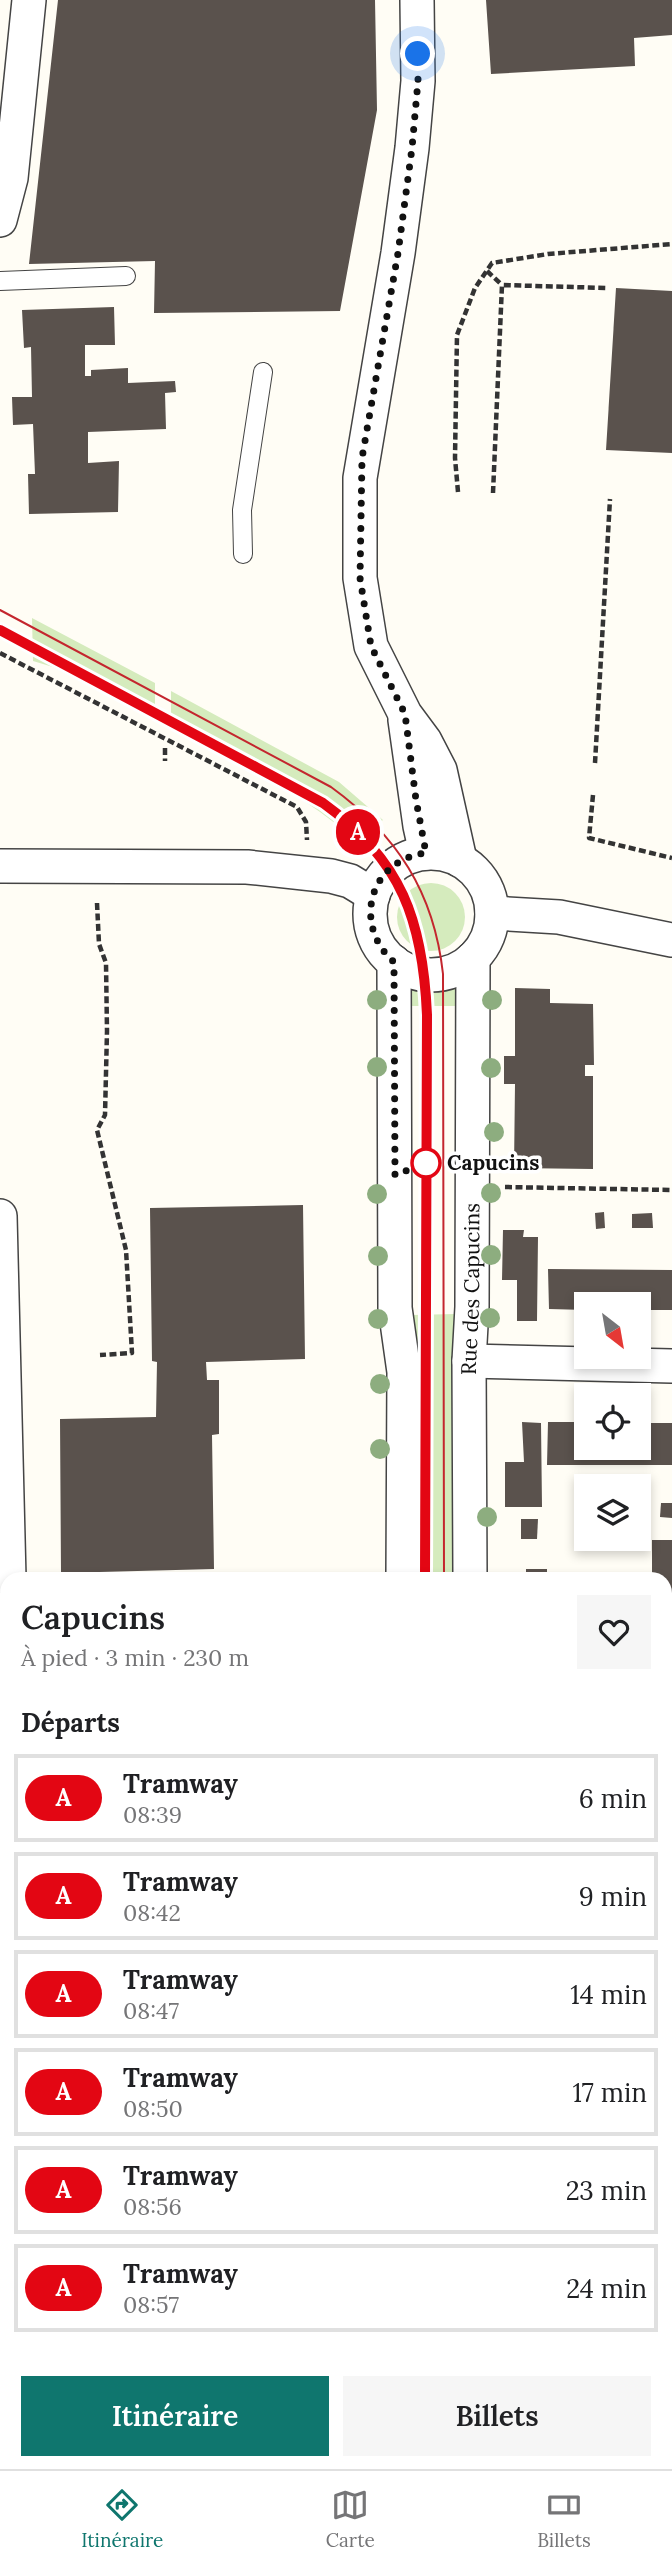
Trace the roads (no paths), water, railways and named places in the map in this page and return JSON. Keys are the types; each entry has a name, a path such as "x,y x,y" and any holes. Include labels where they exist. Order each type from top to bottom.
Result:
{"street":[{"path":"0,220 11,178 29,0"},
{"path":"417,0 418,81 412,148 382,352 362,458 360,578 371,646 405,714 425,741 440,769 460,860"},
{"path":"405,714 426,853"},
{"path":"426,853 440,853 460,860 472,868 485,885 492,913 487,937 473,958 451,971 431,975 418,974 394,962 383,952 373,932 370,917 373,895 384,875 394,865 411,856 426,853"},
{"path":"0,866 247,867 311,872 350,881 373,895"},
{"path":"492,913 559,917 672,940"},
{"name":"Rue des Capucins","path":"470,1572 473,958"},
{"path":"394,962 395,1308 404,1372 403,1572"},
{"path":"0,1216 9,1572"},
{"path":"469,1361 672,1366"}],"lane":[{"path":"0,281 126,276"},
{"path":"243,554 243,510 263,372"}],"tram line":[{"path":"0,610 331,787 375,825 393,846 421,891 431,917 443,974 444,1572"},
{"path":"0,630 323,803 372,847 390,870 404,895 421,950 427,1015 425,1572"},
{"name":"A","path":"0,630 323,803 350,824 370,845 398,884 407,903 418,931 422,953 427,1015 425,1572"}],"place":[{"name":"Capucins","path":"426,1163"}]}
